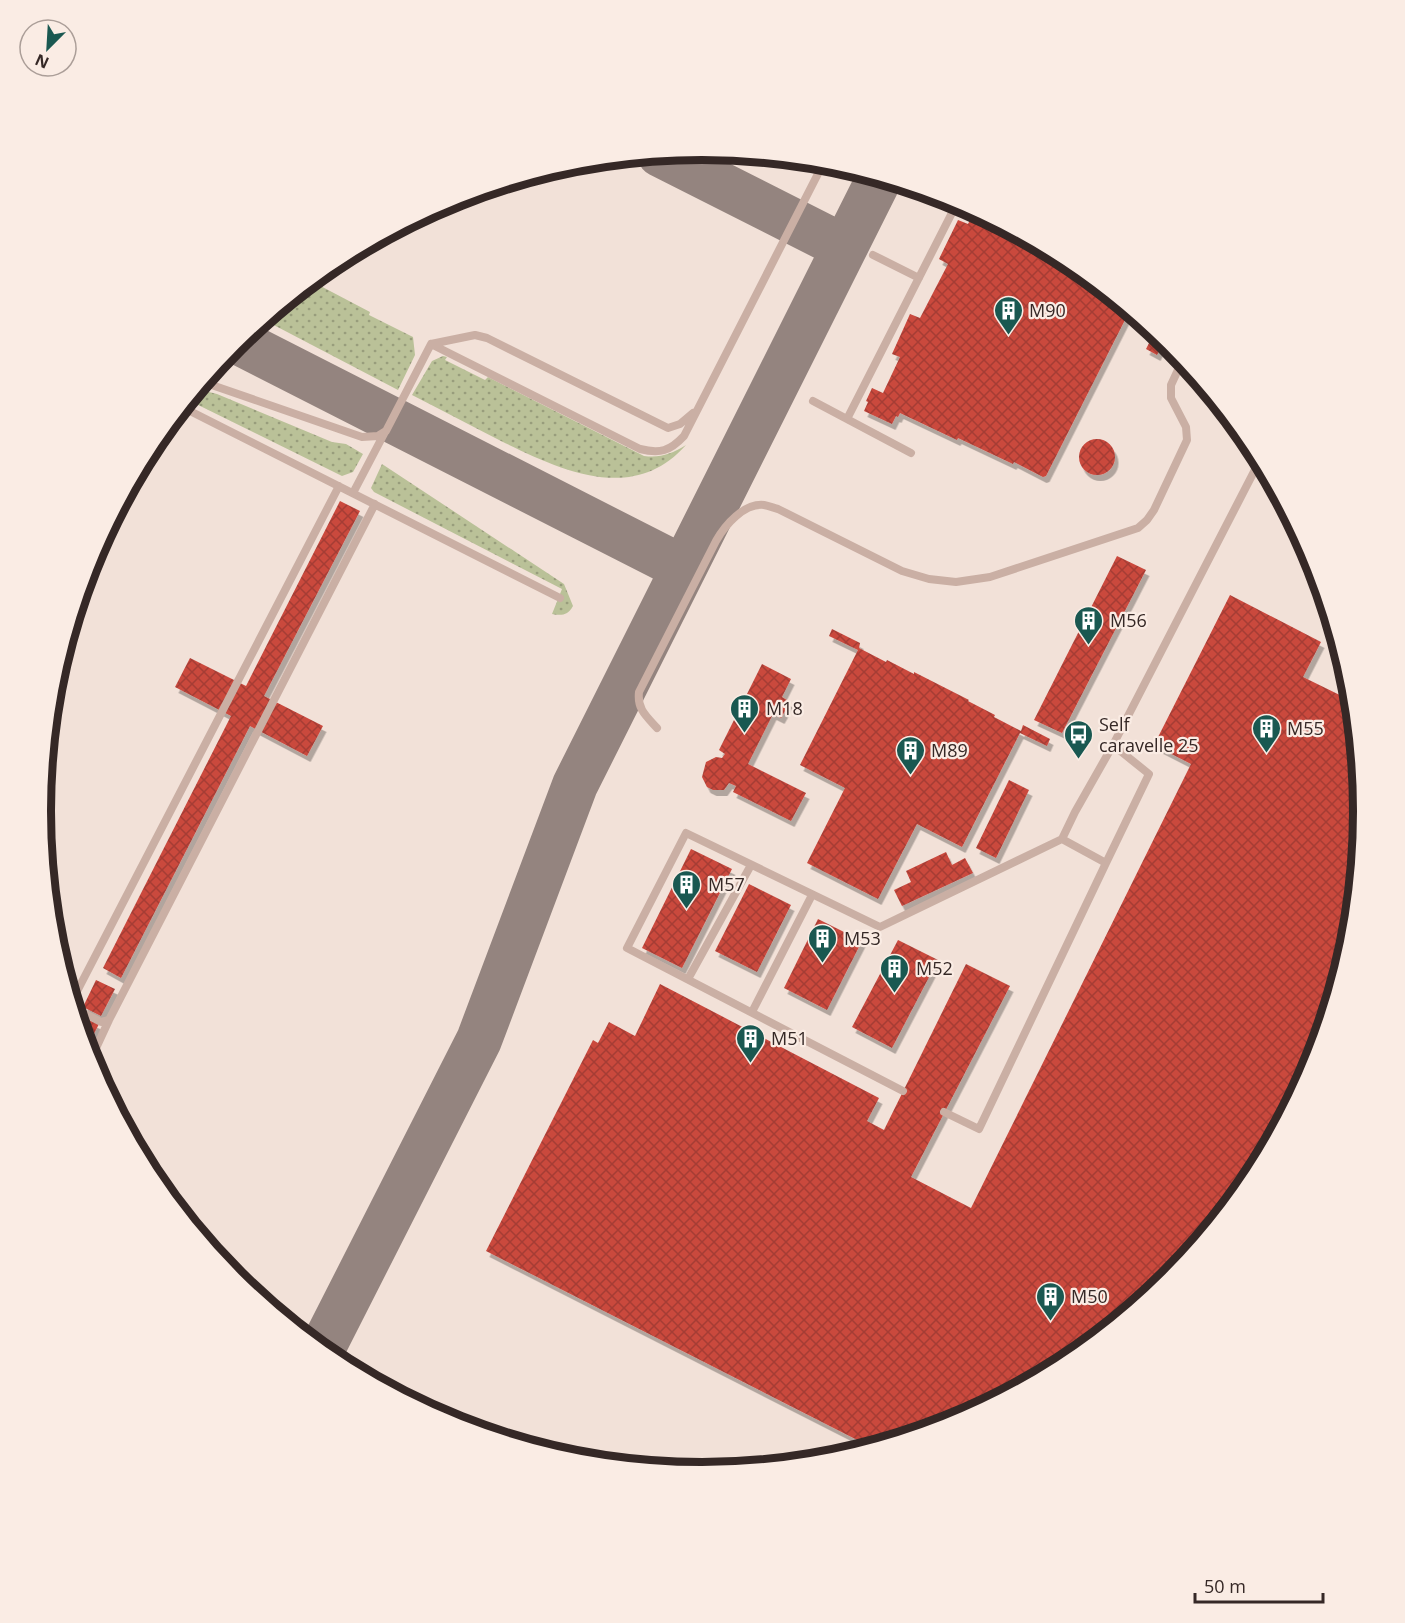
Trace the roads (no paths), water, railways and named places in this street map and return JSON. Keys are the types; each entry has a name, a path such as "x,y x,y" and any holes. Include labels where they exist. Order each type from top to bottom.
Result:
{"lane":[{"path":"431,344 640,449 651,452 674,447 684,436 819,171"},
{"path":"847,419 953,211"},
{"path":"873,255 919,278"},
{"path":"431,344 475,335 487,338 668,428 680,424 697,410"},
{"path":"353,493 431,344"},
{"path":"657,728 642,712 638,702 639,692 716,541 733,519 751,507 763,505 771,507 902,571 929,579 956,582 990,577 1138,528 1154,510 1187,440 1186,427 1171,398 1171,385 1179,368"},
{"path":"211,385 362,437 378,436 386,430"},
{"path":"813,401 911,453"},
{"path":"189,411 560,598"},
{"path":"903,1091 627,948 686,833 880,927 1062,839 1256,468"},
{"path":"77,992 339,486"},
{"path":"96,1048 375,504"},
{"path":"944,1112 980,1129 1149,774 1113,745"},
{"path":"1062,839 1106,863"},
{"path":"688,979 751,865"},
{"path":"752,1012 812,895"},
{"path":"83,1013 101,1022 109,1020"}],"place":[{"name":"M90","path":"1008,336"},
{"name":"M56","path":"1089,646"},
{"name":"M18","path":"745,734"},
{"name":"M55","path":"1266,754"},
{"name":"Self caravelle 25","path":"1078,760"},
{"name":"M89","path":"910,776"},
{"name":"M57","path":"687,910"},
{"name":"M53","path":"823,964"},
{"name":"M52","path":"895,994"},
{"name":"M51","path":"750,1064"},
{"name":"M50","path":"1050,1322"}]}
